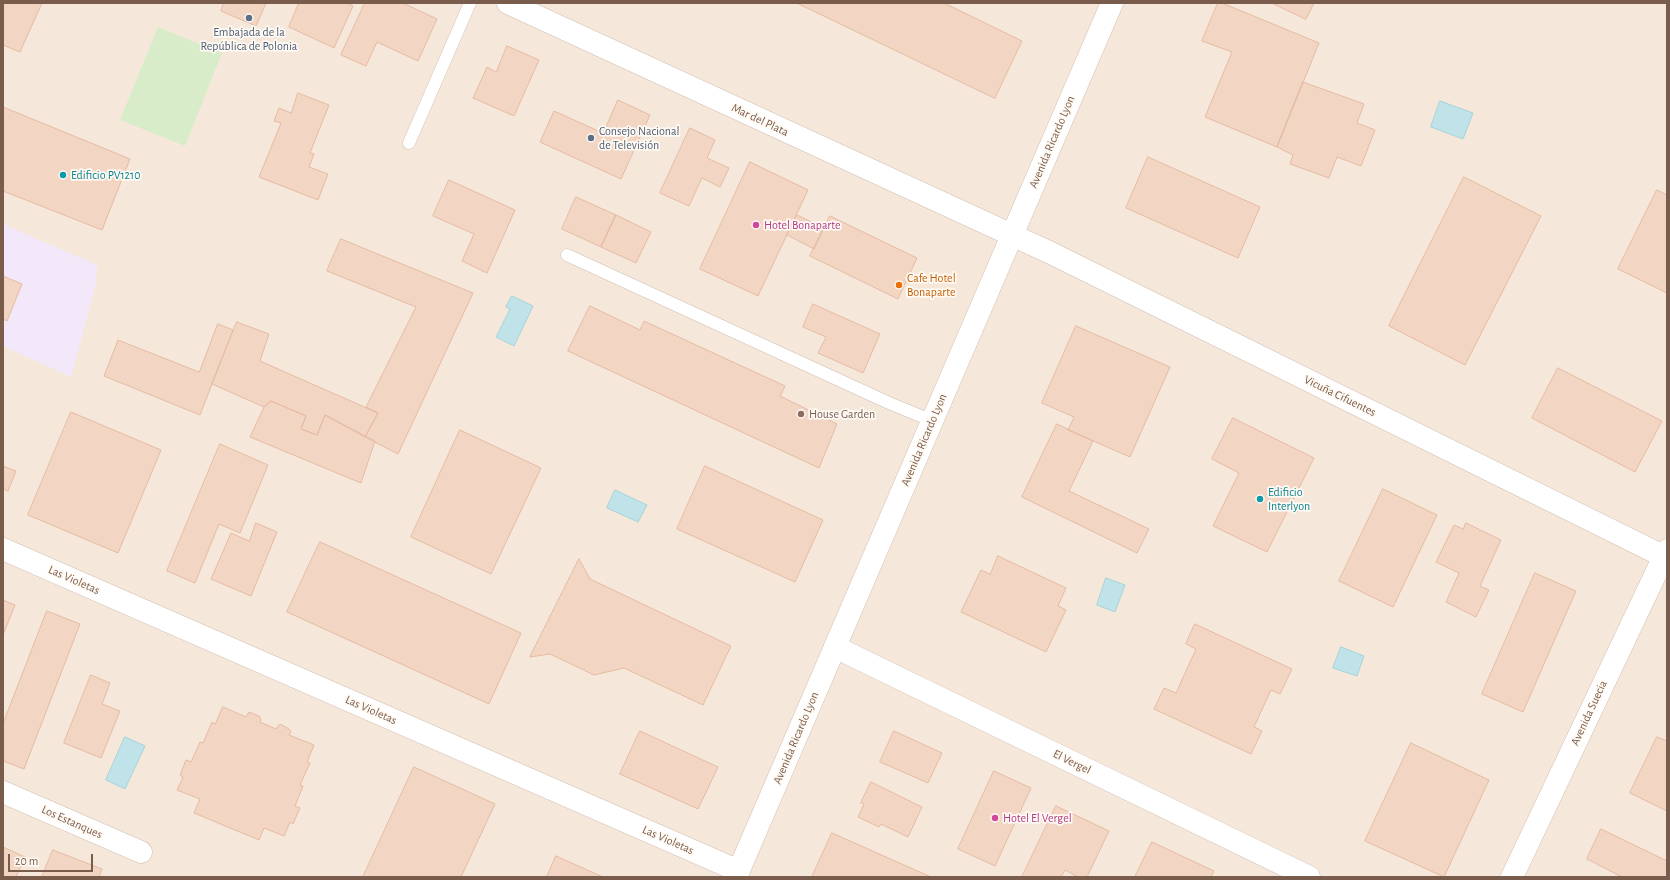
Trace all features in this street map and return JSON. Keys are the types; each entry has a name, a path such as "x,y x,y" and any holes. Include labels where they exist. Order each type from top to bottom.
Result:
{"street":[{"name":"Mar del Plata","path":"508,3 1012,236"},
{"name":"Avenida Ricardo Lyon","path":"737,874 1112,3"},
{"name":"Vicuña Cifuentes","path":"1012,236 1051,253 1666,555"},
{"name":"Las Violetas","path":"3,549 737,874"},
{"name":"Avenida Suecia","path":"1512,877 1666,555"},
{"name":"El Vergel","path":"835,647 1309,877"},
{"name":"Los Estanques","path":"3,792 141,852"}],"lane":[{"path":"409,143 470,3"},
{"path":"567,255 889,403 932,421"}],"shaded area":[{"path":"3,3 1667,3 1667,877 3,877"},
{"path":"3,224 97,265 96,283 71,377 3,346"}],"green space":[{"path":"158,27 222,53 185,146 120,120"}],"water":[{"path":"1440,101 1473,113 1463,139 1431,127"},
{"path":"512,296 533,306 514,346 496,337 510,309 506,307"},
{"path":"615,490 647,505 638,522 607,508"},
{"path":"1106,578 1125,585 1115,612 1097,605"},
{"path":"1341,647 1364,656 1357,676 1333,668"},
{"path":"125,737 145,746 125,789 106,780"}],"building":[{"path":"3,3 42,3 20,52 3,45"},
{"name":"Embajada de la República de Polonia","path":"224,3 266,3 256,26 221,11"},
{"path":"299,3 347,3 353,6 334,48 289,27"},
{"path":"365,3 403,3 437,19 418,61 377,42 366,66 341,55"},
{"path":"797,3 944,3 1022,41 995,98"},
{"path":"1218,3 1222,3 1319,43 1277,147 1205,117 1232,52 1202,41"},
{"path":"1272,3 1314,3 1306,19"},
{"path":"507,46 539,60 514,116 473,98 487,67 496,72"},
{"path":"1303,82 1364,104 1357,123 1375,130 1361,166 1337,157 1329,178 1290,164 1293,155 1277,147"},
{"path":"298,93 329,105 310,153 314,154 309,167 328,174 318,200 259,177 281,123 274,121 279,108 291,113"},
{"name":"Consejo Nacional de Televisión","path":"618,100 650,115 621,179 540,142 554,111 603,133"},
{"name":"Edificio PV1210","path":"3,107 130,159 102,230 3,191"},
{"path":"690,128 715,140 707,158 729,168 720,187 702,178 689,206 660,193"},
{"path":"1148,157 1260,207 1238,258 1126,208"},
{"name":"Hotel Bonaparte","path":"750,162 808,190 758,296 700,269"},
{"path":"1464,177 1541,216 1465,365 1389,326"},
{"path":"449,180 515,210 487,273 462,261 474,234 433,216"},
{"path":"1657,190 1667,195 1667,293 1618,269"},
{"path":"576,197 616,215 601,247 562,229"},
{"path":"616,215 651,232 636,263 601,247"},
{"path":"797,215 824,228 814,249 787,235"},
{"path":"830,216 917,258 898,299 810,256"},
{"path":"341,239 473,293 398,454 365,437 378,413 366,407 416,307 327,271"},
{"path":"3,276 22,284 7,321 3,319"},
{"path":"813,304 880,334 863,373 818,353 826,337 803,327"},
{"path":"590,306 640,330 644,321 785,386 780,396 837,424 819,468 568,351"},
{"path":"237,322 269,334 260,361 378,413 365,437 325,415 317,435 301,429 306,416 271,401 264,407 212,384"},
{"path":"218,324 233,330 200,415 104,376 118,340 199,372"},
{"path":"1076,326 1170,367 1130,457 1068,430 1074,417 1042,403"},
{"path":"1558,368 1662,421 1635,472 1532,418"},
{"path":"271,401 306,416 301,429 317,435 325,415 375,441 361,483 250,437 264,407"},
{"path":"71,412 161,450 118,553 28,515"},
{"name":"Edificio Interlyon","path":"1233,418 1314,458 1267,552 1213,526 1239,473 1212,459"},
{"path":"1057,424 1093,441 1069,491 1149,529 1137,553 1022,497"},
{"path":"460,430 541,468 491,574 411,537"},
{"path":"220,444 268,465 240,533 219,524 195,583 167,571"},
{"path":"3,466 16,471 8,491 3,489"},
{"path":"705,466 823,520 795,582 677,529"},
{"path":"1383,489 1437,515 1393,607 1339,581"},
{"path":"256,523 277,532 251,596 211,579 231,533 249,541"},
{"path":"1466,523 1501,540 1480,586 1489,590 1476,617 1446,602 1459,573 1436,562 1454,525 1463,529"},
{"path":"320,542 521,633 489,704 287,612"},
{"path":"998,556 1066,588 1058,606 1066,610 1046,652 961,612 981,570 990,574"},
{"path":"579,559 590,579 731,646 703,705 624,668 594,675 550,654 530,657"},
{"path":"1535,573 1576,591 1523,712 1482,694"},
{"path":"3,600 15,605 3,635"},
{"path":"47,611 80,624 24,769 3,761 3,724"},
{"path":"1195,624 1292,669 1280,694 1271,690 1254,727 1262,731 1251,754 1154,709 1164,688 1176,693 1196,649 1186,644"},
{"path":"91,675 110,683 102,704 120,711 101,758 64,743"},
{"path":"223,707 246,717 249,712 259,716 261,719 260,722 276,729 280,724 289,729 291,732 289,735 314,745 307,762 310,763 300,785 303,786 295,806 300,808 293,824 290,822 284,836 264,828 259,840 194,813 200,799 177,790 183,777 180,775 186,760 191,762 200,742 203,743 212,722 215,724"},
{"path":"640,731 718,767 698,809 620,774"},
{"path":"894,731 942,753 928,783 880,762"},
{"path":"1657,737 1667,741 1667,811 1630,793"},
{"path":"1411,743 1489,780 1444,877 1365,841"},
{"path":"414,767 495,804 461,877 363,877"},
{"name":"Hotel El Vergel","path":"994,771 1031,788 995,866 958,849"},
{"path":"871,782 922,807 908,837 881,824 879,827 858,817 864,804 861,803"},
{"path":"1056,806 1109,831 1087,877 1078,877 1065,870 1061,877 1022,877"},
{"path":"1601,829 1667,861 1667,877 1622,877 1587,859"},
{"path":"832,833 931,877 812,877"},
{"path":"1152,842 1214,871 1211,877 1135,877"},
{"path":"3,847 25,857 16,877 3,877"},
{"path":"53,850 102,869 99,877 42,877"},
{"path":"556,856 603,877 547,877"}],"place":[{"name":"Embajada de la República de Polonia","path":"249,18"},
{"name":"Consejo Nacional de Televisión","path":"591,138"},
{"name":"Edificio PV1210","path":"63,175"},
{"name":"Hotel Bonaparte","path":"756,225"},
{"name":"Cafe Hotel Bonaparte","path":"899,285"},
{"name":"House Garden","path":"801,414"},
{"name":"Edificio Interlyon","path":"1260,499"},
{"name":"Hotel El Vergel","path":"995,818"}]}
